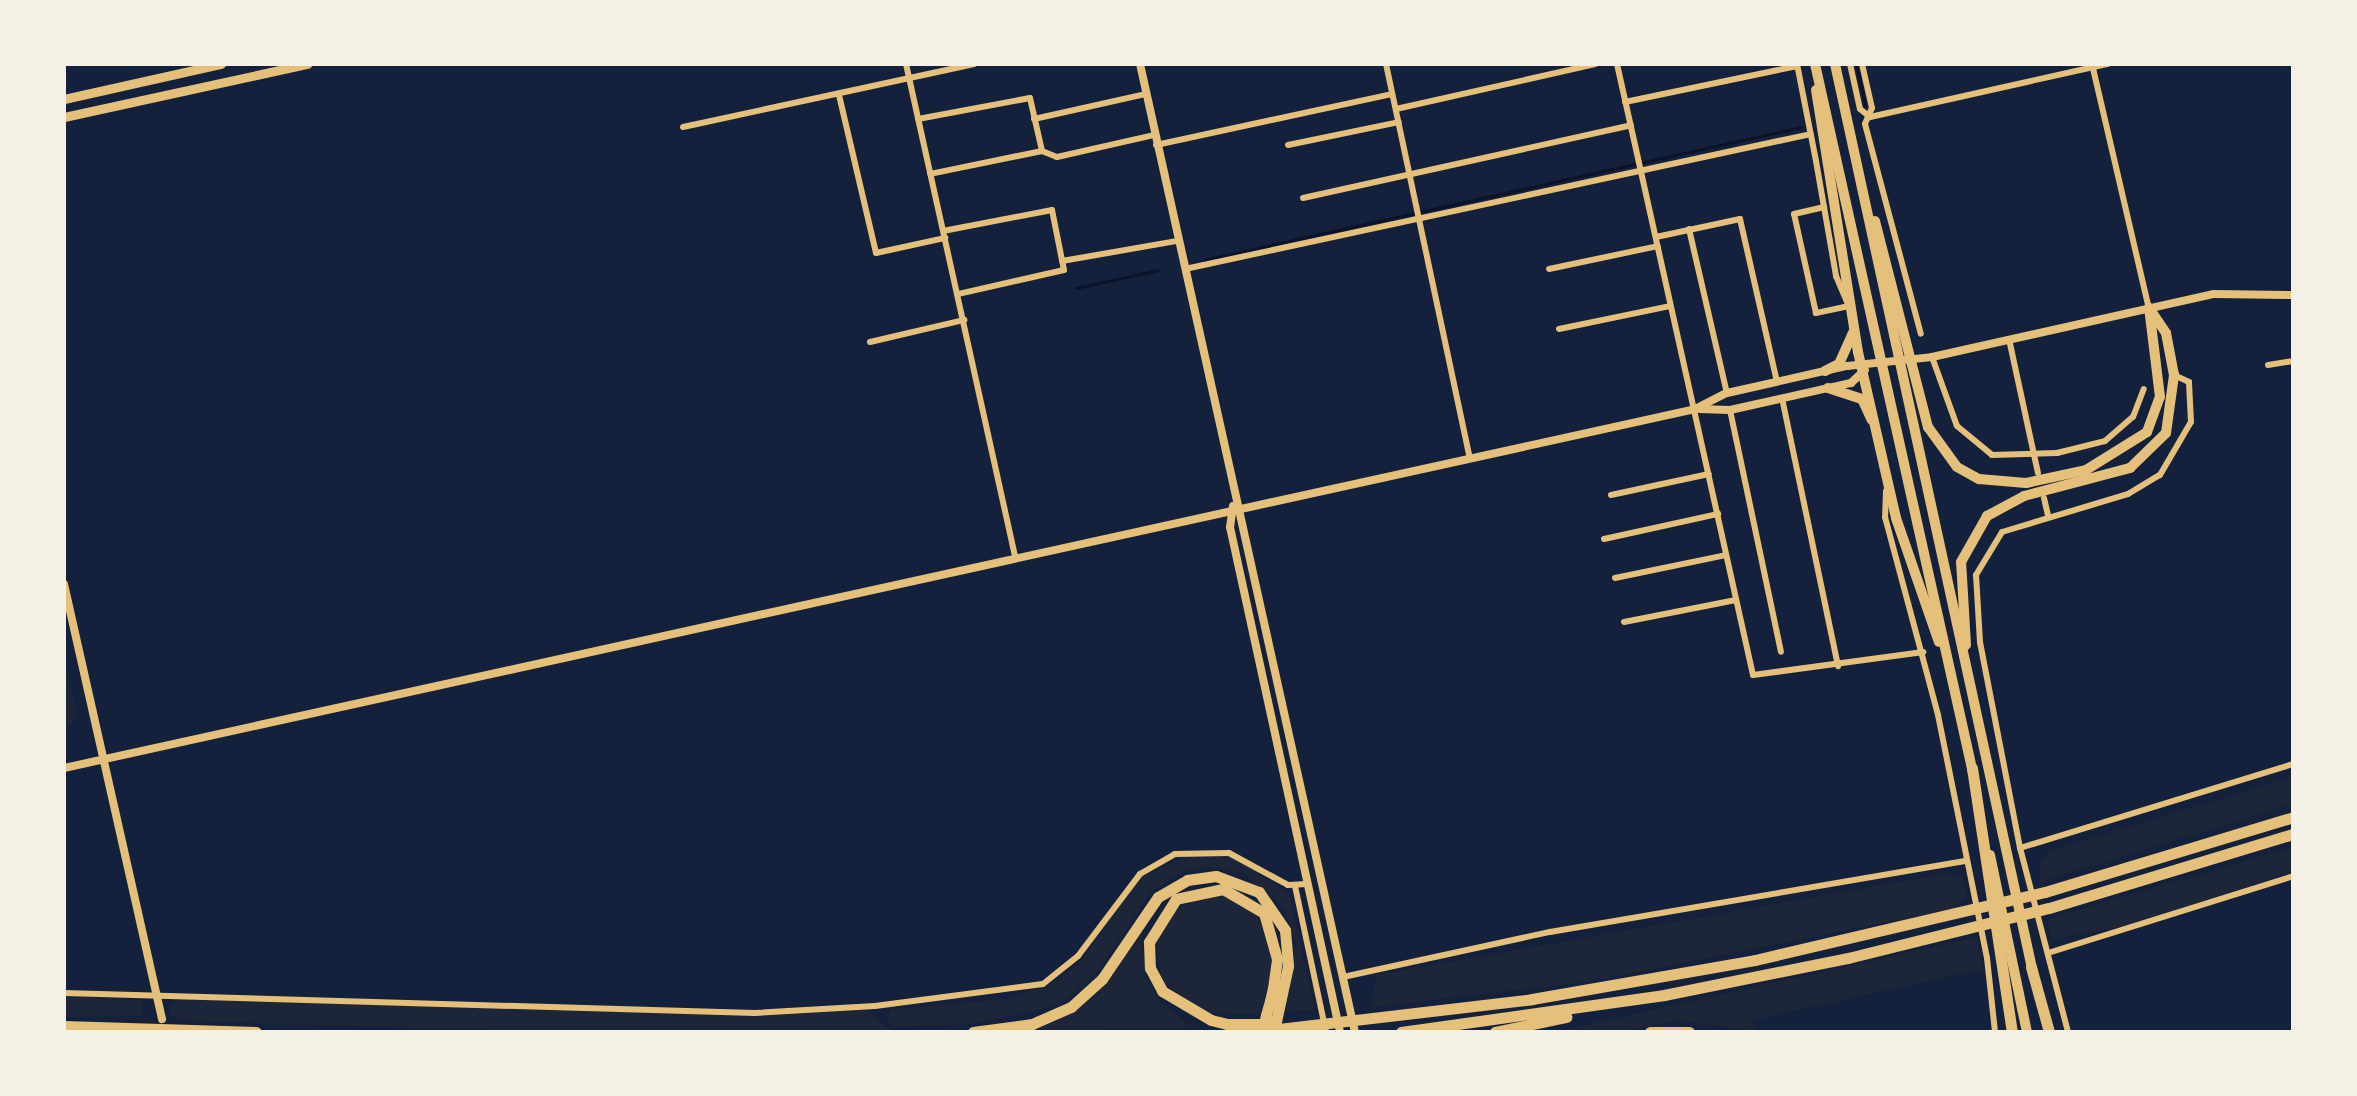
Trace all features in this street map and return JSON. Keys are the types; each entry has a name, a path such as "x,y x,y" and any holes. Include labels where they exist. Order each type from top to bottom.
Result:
{"highway":[{"path":"1815,64 1849,306 1921,605 1947,659"},
{"path":"1815,64 1879,337 2027,1032"},
{"path":"1835,64 2047,1032"},
{"path":"1859,173 1940,449 1979,479 2026,483 2086,470 2133,447 2155,416 2159,378 2149,308"},
{"path":"1965,658 1961,562 1976,528 2024,496 2112,475 2145,459 2172,421 2174,375 2166,333 2149,308"},
{"path":"1825,371 1839,364 1854,328"},
{"path":"1828,388 1862,399 1879,433"},
{"path":"1972,768 2012,1032"},
{"path":"1253,1032 1532,999 1755,960 2045,892 2293,817"},
{"path":"1495,1032 1967,930 2293,834"},
{"path":"973,1032 1032,1024 1071,1007 1102,979 1158,897 1187,880 1216,876 1249,885 1281,919 1288,966 1273,1032"},
{"path":"1262,1032 1277,959 1271,924 1235,892 1187,893 1158,918 1150,968 1183,1010 1240,1024 1376,1017"},
{"path":"1401,1032 1664,995"},
{"path":"64,1026 256,1032"},
{"path":"1650,1032 1689,1032"}],"main road":[{"path":"64,99 196,66 221,64"},
{"path":"64,117 307,64"}],"street":[{"path":"906,64 1015,556"},
{"path":"683,127 974,64"},
{"path":"1140,64 1233,506 1242,522 1355,1032"},
{"path":"1386,64 1470,458"},
{"path":"1396,109 1595,64"},
{"path":"1617,64 1753,675 1838,666 1923,652"},
{"path":"1850,64 1860,109 1870,117"},
{"path":"1870,117 2108,64"},
{"path":"1625,102 1797,65 1824,207 1849,306 1816,313 1794,214 1824,207"},
{"path":"1865,65 1870,117 1865,124 1921,334"},
{"path":"2093,66 2149,308"},
{"path":"1034,119 1146,94"},
{"path":"1156,145 1392,94"},
{"path":"839,95 876,253 1052,210 1064,270 958,294"},
{"path":"918,119 1030,98 1042,151"},
{"path":"1288,145 1399,122"},
{"path":"1303,198 1631,125"},
{"path":"1185,269 1640,164 1811,134"},
{"path":"930,174 1042,151 1057,157 1154,135"},
{"path":"1656,237 1740,219 1777,382"},
{"path":"1689,229 1727,393"},
{"path":"1062,261 1177,241"},
{"path":"1549,269 1658,246"},
{"path":"1695,409 1727,393 1825,371 1866,370 2149,308 2247,290 2293,295"},
{"path":"1559,329 1670,306"},
{"path":"870,342 964,320"},
{"path":"2009,339 2038,473"},
{"path":"1932,357 1942,398 1977,449 2035,455 2105,441 2133,417 2144,389"},
{"path":"2268,365 2293,361"},
{"path":"64,768 1233,506 1695,409 1730,410 1828,388 1866,370"},
{"path":"2068,1032 2020,848 1980,642 1976,575 2002,532 2128,494 2160,475 2191,422 2189,382 2174,375"},
{"path":"1782,398 1838,666"},
{"path":"1730,410 1781,652"},
{"path":"1887,472 1885,517 1923,652 1995,1032"},
{"path":"1611,495 1709,474"},
{"path":"2044,498 2048,516"},
{"path":"1233,506 1230,527 1340,1032"},
{"path":"1604,539 1718,514"},
{"path":"1615,578 1726,555"},
{"path":"64,584 162,1019"},
{"path":"1624,622 1736,600"},
{"path":"2020,848 2293,764"},
{"path":"64,993 755,1013 875,1006 1043,984 1078,956 1140,874 1175,854 1229,853 1295,886 1307,884"},
{"path":"1343,977 1550,932 1965,861"},
{"path":"2048,953 2293,876"},
{"path":"1295,886 1326,1032"},
{"path":"875,1006 879,1017"}],"shaded area":[{"path":"64,659 77,715 64,733"},
{"path":"2293,777 2293,804 2040,882 2039,864 2049,851"},
{"path":"2293,847 2293,871 2133,925 2052,939 2047,919"},
{"path":"1203,849 1231,856 1289,894 1315,1009 1286,1012 1296,944 1284,908 1245,874 1210,867 1187,870 1152,891 1096,974 1061,1005 972,1024 892,1027 887,1020 890,1009 1008,999 1055,982 1079,963 1141,877"},
{"path":"1944,874 1963,877 1967,895 1957,908 1588,982 1370,1007 1377,975"},
{"path":"1212,893 1230,896 1259,916 1273,951 1265,1015 1198,1012 1162,981 1155,942 1171,912"},
{"path":"1142,929 1145,976 1160,1001 1193,1028 1023,1032 1058,1021 1098,994"},
{"path":"1977,937 1983,969 1751,1020 1757,1032 1678,1020 1625,1032 1555,1032"},
{"path":"64,995 141,1001 143,1016 64,1017"},
{"path":"178,999 745,1015 866,1009 890,1030 554,1032 191,1021 171,1017 168,1008"}],"waterway":[{"path":"1856,64 1865,105"},
{"path":"1204,260 1801,127"},
{"path":"1076,288 1158,270"}]}
